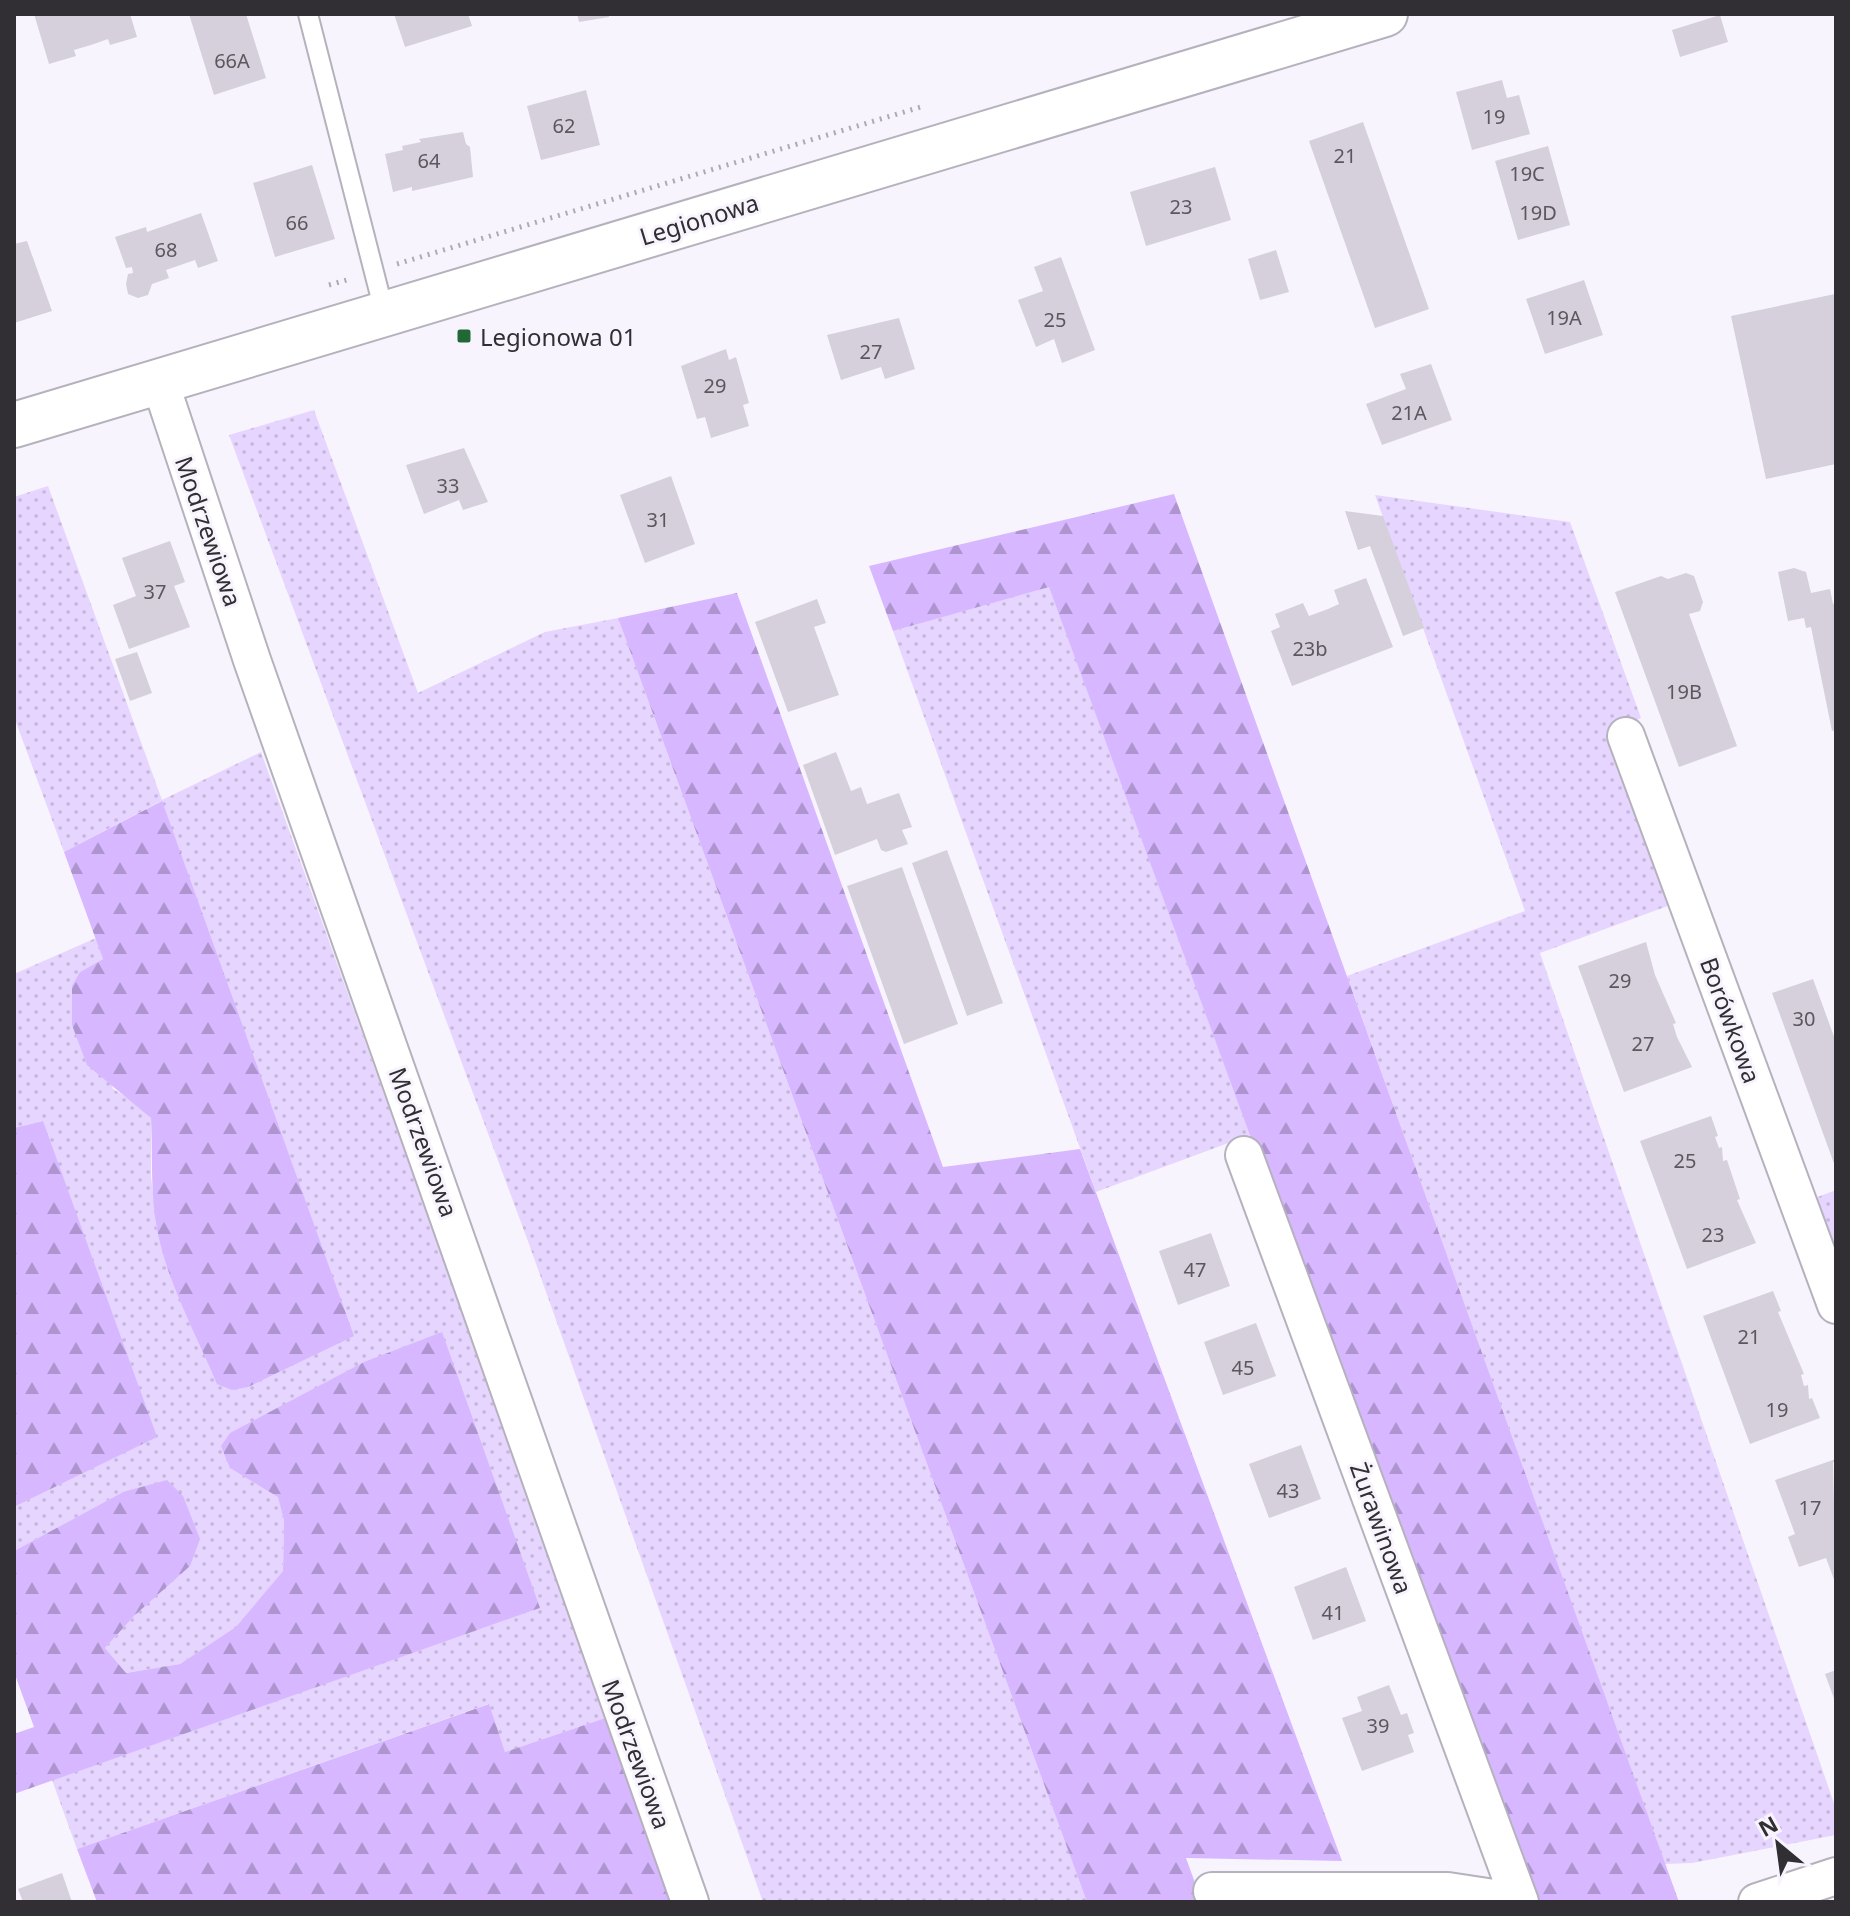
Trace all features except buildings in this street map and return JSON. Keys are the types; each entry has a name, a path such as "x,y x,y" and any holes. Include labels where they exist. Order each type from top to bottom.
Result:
{"main road":[{"name":"Legionowa","path":"14,425 1385,14"}],"street":[{"name":"Modrzewiowa","path":"160,382 252,660 690,1902"},
{"name":"Borówkowa","path":"1626,736 1836,1305"},
{"name":"Żurawinowa","path":"1244,1155 1520,1902"},
{"path":"1757,1902 1836,1876"},
{"path":"1212,1891 1448,1891 1520,1902"}],"lane":[{"path":"308,14 385,315"}],"shaded area":[{"path":"314,410 418,693 545,632 618,618 1087,1902 763,1902 529,1244 229,435"},
{"path":"48,486 162,800 261,752 608,1717 505,1752 488,1704 77,1849 52,1780 540,1608 230,1468 278,1496 284,1521 283,1571 236,1628 180,1664 126,1673 105,1648 135,1615 123,1492 14,1551 14,1507 156,1437 42,1121 14,1128 14,974 96,938 103,959 80,972 113,1089 136,1103 151,1118 151,1176 157,1230 161,801 64,852 14,717 14,497"},
{"path":"1375,495 1570,522 1641,718 1612,730 1673,904 1540,953 1836,1809 1836,1835 1692,1863 1665,1864 1347,976 1525,911"},
{"path":"1049,586 1250,1135 1096,1192 893,631"},
{"path":"1836,1190 1836,1256 1815,1198"}],"green space":[{"path":"1174,494 1679,1902 1531,1902 1049,587 893,631 869,566"},
{"path":"737,593 943,1167 1080,1149 1342,1861 1186,1858 1202,1902 1087,1902 618,618"},
{"path":"162,801 354,1336 248,1387 232,1390 217,1384 175,1288 162,1249 153,1202 151,1118 87,1065 72,1025 72,986 80,972 103,959 64,852"},
{"path":"43,1121 157,1437 14,1507 14,1128"},
{"path":"442,1332 540,1608 14,1794 14,1734 34,1727 14,1672 14,1551 123,1492 167,1480 183,1496 200,1539 190,1566 135,1615 105,1648 126,1673 180,1664 236,1627 283,1571 284,1521 278,1497 230,1468 221,1446 230,1433 364,1362"},
{"path":"489,1704 505,1752 608,1717 674,1902 97,1902 77,1849"}],"place":[{"name":"Legionowa 01","path":"464,336"}]}
